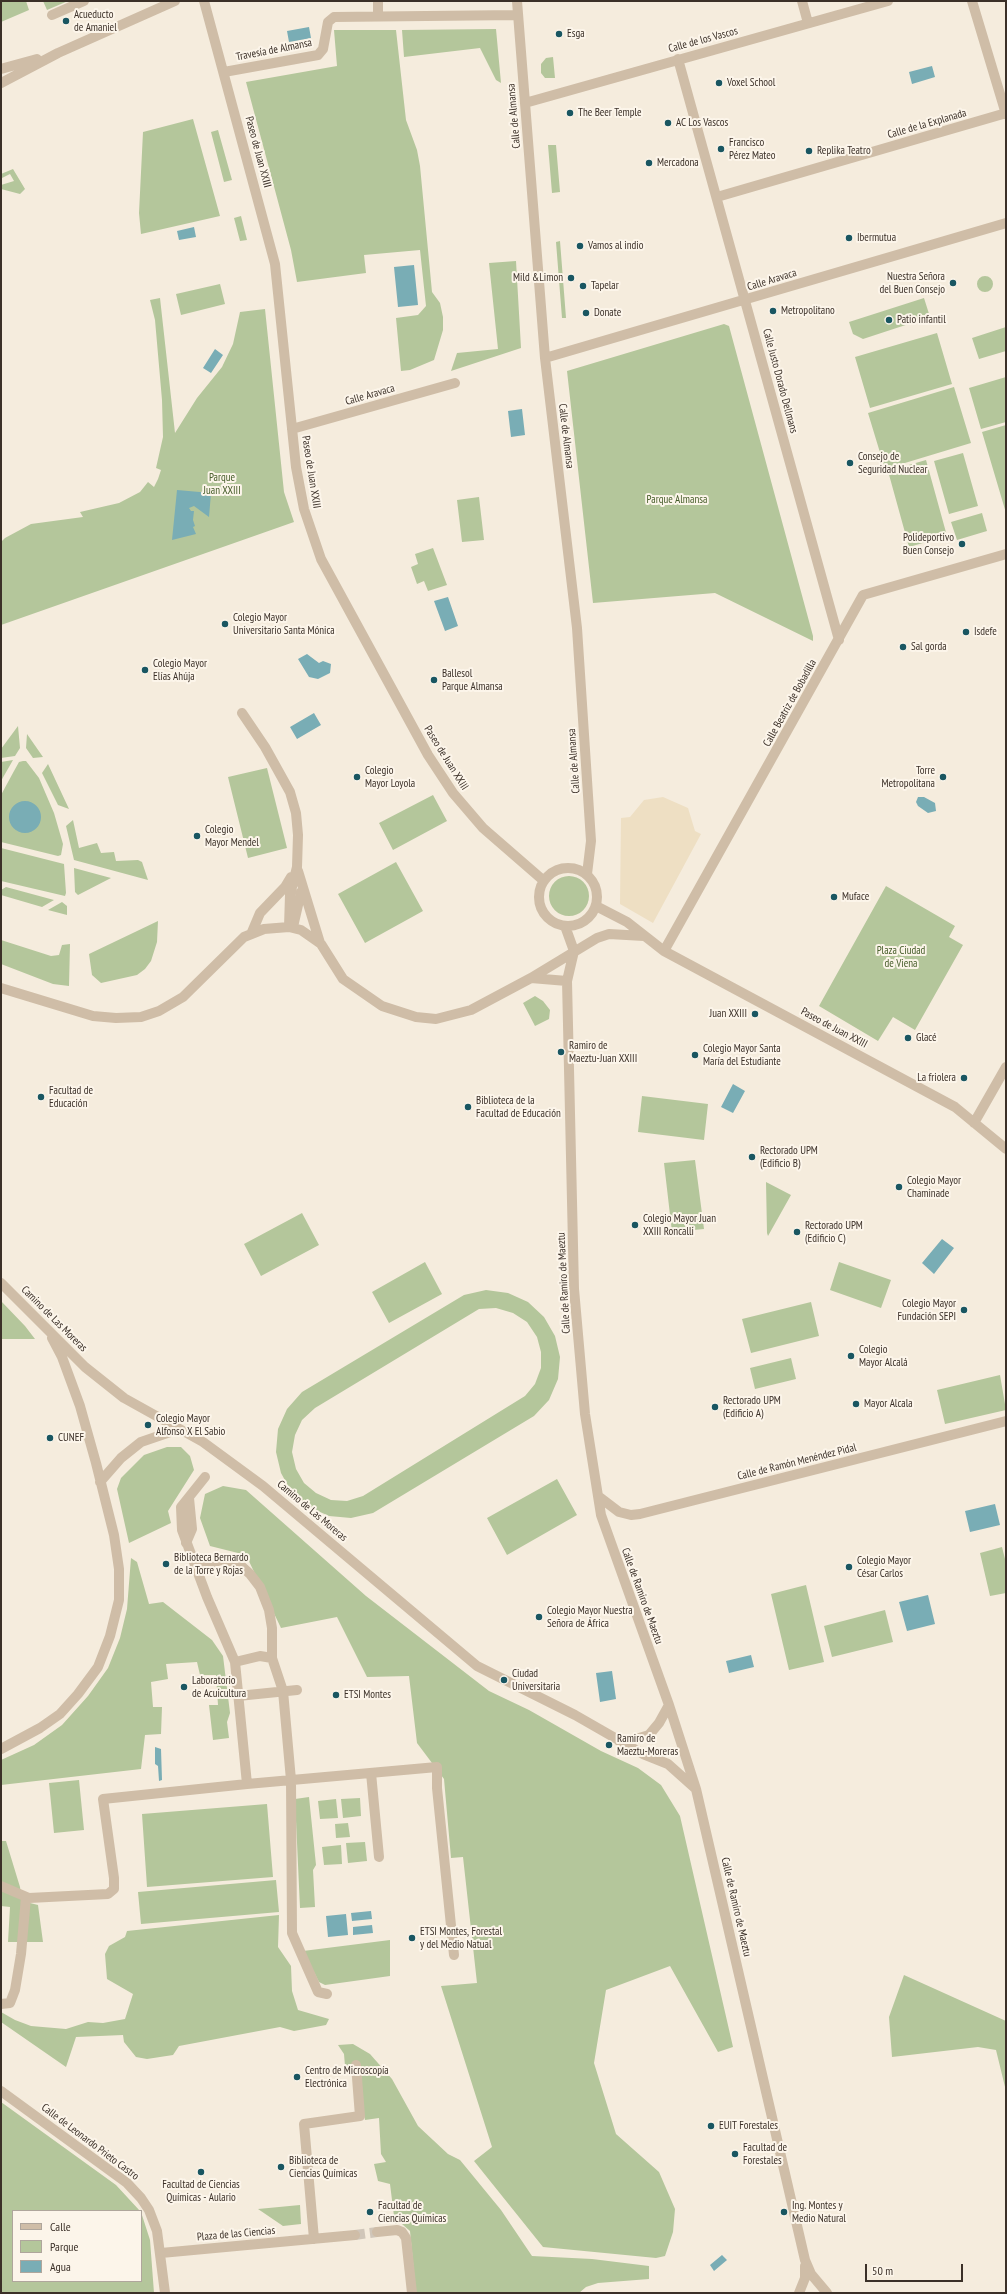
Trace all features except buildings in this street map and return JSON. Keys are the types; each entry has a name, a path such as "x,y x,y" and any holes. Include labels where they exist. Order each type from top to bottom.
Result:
{"street":[{"path":"52,15 84,1"},
{"path":"1,82 58,53 175,1"},
{"name":"Paseo de Juan XXIII","path":"204,1 275,264 292,429 304,509 321,559 428,755 452,793 483,828 523,865 544,881"},
{"path":"378,1 378,16"},
{"name":"Calle de Almansa","path":"516,1 545,358 577,628 591,841 587,874"},
{"path":"802,1 808,23"},
{"name":"Calle de los Vascos","path":"525,103 888,1"},
{"path":"972,1 1006,113"},
{"name":"Travesía de Almansa","path":"224,72 318,55 323,49 328,22 330,19 378,16 518,15"},
{"path":"1,69 58,53"},
{"name":"Calle Justo Dorado Dellmans","path":"678,59 839,640"},
{"name":"Calle de la Explanada","path":"717,197 1006,113"},
{"name":"Calle Aravaca","path":"545,358 1006,223"},
{"name":"Calle Aravaca","path":"292,429 455,383"},
{"name":"Calle Beatriz de Bobadilla","path":"664,951 863,595 1006,554"},
{"path":"242,713 265,747 290,792 296,813 298,835 297,867 290,895 291,927"},
{"path":"297,867 321,944 343,979 382,1006 416,1017 447,1018 471,1010 531,978 597,938 609,934 644,936"},
{"path":"252,932 260,913 285,887 297,867"},
{"path":"564,868 578,869 587,874 596,888 596,906 591,915 584,922 575,925 564,926 551,920 542,909 539,900 544,881 550,874 564,868"},
{"path":"291,927 301,901 302,887"},
{"name":"Paseo de Juan XXIII","path":"596,906 627,922 664,951 955,1107 1006,1149"},
{"path":"564,926 574,951"},
{"path":"1,988 93,1016 116,1018 141,1017 159,1011 183,996 232,947 252,932 264,929 291,927 309,934 321,944"},
{"name":"Calle de Ramiro de Maeztu","path":"574,951 567,982 574,1290 585,1414 601,1515 669,1705 696,1789 806,2260 811,2274 827,2293"},
{"path":"531,978 551,978 567,982"},
{"path":"974,1123 1006,1067"},
{"name":"Camino de Las Moreras","path":"1,1283 85,1367 124,1398 203,1442 263,1486 477,1666 575,1715 619,1741 668,1764 696,1789"},
{"path":"1,1749 40,1728 60,1714 98,1667 110,1636 119,1600 119,1569 114,1535 80,1406 62,1357 47,1329"},
{"name":"Calle de Ramón Menéndez Pidal","path":"598,1496 619,1512 631,1515 640,1514 1006,1421"},
{"path":"100,1482 122,1458 141,1442 179,1429"},
{"path":"205,1477 189,1498 192,1530 186,1543 235,1662 247,1784"},
{"path":"196,1568 221,1560 231,1560 239,1564 250,1574 260,1587 269,1610 272,1628 272,1658 283,1691 291,1780 292,1933 318,1992 327,1994"},
{"path":"235,1662 260,1656 272,1658"},
{"path":"238,1696 297,1690"},
{"path":"619,1741 636,1739 649,1735 659,1724 669,1705"},
{"path":"1,1886 26,1897 108,1894 114,1889 103,1798 437,1767 436,1788 454,1955"},
{"path":"371,1773 379,1857"},
{"path":"1,2004 10,2003 14,1995 21,1954 26,1897"},
{"path":"314,2239 304,2124 360,2116 356,2066"},
{"name":"Calle de Leonardo Prieto Castro","path":"1,2091 135,2191 153,2219 161,2252 165,2293"},
{"path":"377,2232 397,2230 402,2232 406,2238 412,2293"},
{"name":"Plaza de las Ciencias","path":"161,2252 355,2235"},
{"name":"Calle de Ramiro de Maeztu","path":"799,2293 805,2278 806,2260"}],"green space":[{"path":"1,1 26,1 29,10 1,22"},
{"path":"43,1 68,1 47,10"},
{"path":"496,29 501,83 496,80 480,48 404,57 402,30"},
{"path":"334,30 396,30 406,120 417,150 420,166 432,292 440,303 443,317 443,330 434,360 410,370 401,371 396,318 418,315 426,306 420,250 364,255 366,273 297,282 291,250 246,82 337,66"},
{"path":"553,57 555,78 545,78 541,73 541,64 546,58"},
{"path":"193,119 220,216 141,234 139,213 143,132"},
{"path":"218,130 232,180 224,182 211,132"},
{"path":"548,145 556,145 560,192 552,193"},
{"path":"13,169 25,189 20,194 1,189 1,185 14,181 10,174 2,178 1,174"},
{"path":"241,216 247,240 240,241 234,218"},
{"path":"560,241 566,318 562,318 556,242"},
{"path":"516,261 521,348 451,371 457,353 498,349 489,263"},
{"path":"982,276 988,276 993,281 991,290 988,292 982,292 977,287 977,281"},
{"path":"220,284 225,304 181,315 176,294"},
{"name":"Parque Juan XXIII","path":"160,298 175,433 197,398 222,367 233,344 240,312 265,309 284,492 294,522 1,625 1,542 5,538 31,524 83,517 80,512 119,503 140,492 148,482 154,487 158,479 161,470 156,468 163,437 162,400 155,320 150,300"},
{"name":"Patio infantil","path":"924,298 930,317 863,339 853,334 849,322"},
{"name":"Parque Almansa","path":"724,324 729,326 813,636 813,641 715,593 593,603 567,371"},
{"path":"1006,327 1006,351 979,359 972,338"},
{"path":"937,333 952,384 870,408 855,357"},
{"path":"1006,377 1006,422 981,429 969,388"},
{"path":"954,387 971,443 885,469 868,413"},
{"path":"1006,425 1006,513 982,432"},
{"path":"963,453 978,506 949,514 934,461"},
{"path":"926,460 947,536 909,547 888,471"},
{"path":"479,497 484,540 462,542 457,500"},
{"path":"982,513 987,531 957,540 951,522"},
{"path":"433,548 447,585 428,591 424,581 417,584 411,567 418,564 415,554"},
{"path":"18,726 20,748 15,756 1,758 1,749"},
{"path":"27,734 43,757 33,758 26,748"},
{"path":"13,760 1,781 1,762"},
{"path":"26,761 39,778 54,813 63,844 61,855 58,856 1,842 1,795 19,762"},
{"path":"48,764 69,809 58,805 42,773"},
{"path":"267,768 287,848 248,858 228,777"},
{"path":"433,795 447,821 393,850 379,823"},
{"path":"73,820 79,848 97,843 101,853 114,852 116,861 138,860 142,862 148,880 74,860 66,826"},
{"path":"1,848 64,864 65,896 1,881"},
{"path":"396,862 423,911 365,943 338,894"},
{"path":"74,868 111,878 78,895 75,892"},
{"path":"569,876 583,882 589,896 583,910 569,916 555,910 549,896 555,882"},
{"name":"Plaza Ciudad de Viena","path":"886,886 955,926 949,937 963,945 915,1030 893,1017 878,1041 819,1006"},
{"path":"6,887 54,900 42,907 1,895 1,890"},
{"path":"62,902 67,906 67,915 48,910"},
{"path":"158,921 157,942 151,961 145,969 137,975 101,983 92,975 89,954"},
{"path":"1,940 51,956 59,955 62,945 70,944 69,986 53,984 1,964"},
{"path":"535,996 543,1001 550,1010 549,1019 535,1026 523,1003"},
{"path":"642,1096 708,1104 704,1140 638,1132"},
{"path":"695,1160 704,1229 672,1232 664,1163"},
{"path":"766,1182 791,1195 768,1236 767,1233"},
{"path":"302,1213 319,1245 261,1276 244,1244"},
{"path":"425,1262 442,1294 389,1323 372,1292"},
{"path":"839,1262 891,1280 881,1308 830,1290"},
{"path":"486,1290 508,1293 528,1302 544,1317 555,1336 560,1357 558,1379 549,1400 534,1416 373,1513 351,1518 329,1516 309,1507 292,1493 281,1473 276,1452 278,1429 287,1409 302,1392 464,1295","holes":["496,1308 513,1313 527,1322 537,1337 541,1352 541,1368 535,1384 525,1396 363,1496 347,1501 331,1500 316,1493 304,1483 296,1469 292,1452 295,1435 302,1420 315,1408 479,1309"]},
{"path":"1,1301 25,1326 35,1339 1,1339"},
{"path":"811,1302 819,1336 751,1353 742,1319"},
{"path":"791,1358 796,1379 755,1389 750,1368"},
{"path":"1000,1375 1006,1410 945,1424 937,1390"},
{"path":"167,1447 181,1447 190,1456 194,1470 168,1511 171,1523 129,1543 117,1489 121,1478 144,1455"},
{"path":"557,1479 577,1515 507,1555 487,1518"},
{"path":"223,1486 246,1490 366,1596 489,1691 529,1710 601,1751 638,1768 661,1785 680,1816 733,2047 718,2052 670,1966 606,1990 594,2063 616,2134 659,2172 675,2209 673,2232 665,2256 656,2258 543,2247 474,2161 492,2147 441,1986 477,1983 463,1857 451,1858 444,1779 417,1743 409,1676 367,1677 337,1617 281,1628 246,1555 210,1546 200,1518 205,1494"},
{"path":"1002,1547 1006,1563 1006,1593 990,1596 980,1553"},
{"path":"131,1558 137,1562 149,1604 163,1602 212,1640 223,1656 230,1713 227,1722 229,1738 213,1740 209,1705 218,1705 216,1675 200,1675 197,1662 166,1664 168,1679 151,1682 153,1707 162,1707 161,1734 145,1735 141,1769 1,1785 1,1760 34,1745 62,1725 88,1696 108,1668 120,1638 127,1609"},
{"path":"806,1585 824,1662 789,1670 771,1594"},
{"path":"885,1610 893,1642 832,1657 824,1626"},
{"path":"79,1780 84,1830 54,1833 49,1783"},
{"path":"309,1797 316,1865 313,1870 315,1907 300,1908 295,1799"},
{"path":"360,1798 361,1816 343,1818 341,1799"},
{"path":"336,1799 338,1818 320,1819 318,1801"},
{"path":"267,1804 273,1877 147,1887 142,1814"},
{"path":"348,1823 350,1837 336,1838 335,1824"},
{"path":"1,1841 6,1841 20,1887 22,1901 38,1905 43,1942 8,1942 10,1907 1,1906"},
{"path":"365,1842 367,1861 348,1863 346,1843"},
{"path":"341,1845 342,1864 324,1865 322,1847"},
{"path":"276,1880 279,1912 141,1924 138,1892"},
{"path":"279,1915 278,1947 291,1966 292,1991 298,2010 329,2019 326,2025 294,2031 280,2027 179,2046 173,2055 147,2059 136,2057 124,2042 123,2035 76,2037 66,2067 1,2022 1,2012 15,2020 31,2026 66,2029 88,2022 103,2023 125,2019 133,1994 107,1979 105,1954 109,1946 125,1937 127,1931"},
{"path":"390,1940 390,1976 325,1985 319,1982 303,1951"},
{"path":"904,1975 1006,2021 1006,2091 996,2050 978,2047 892,2057 889,2017"},
{"path":"353,2044 370,2054 392,2079 418,2126 448,2154 460,2160 501,2210 532,2256 592,2259 649,2266 649,2279 598,2283 586,2287 579,2293 416,2293 410,2231 402,2224 395,2224 390,2184 378,2181 374,2164 386,2162 381,2154 379,2118 365,2120 356,2066 345,2066 344,2054 338,2045"},
{"path":"1,2102 116,2185 139,2210 12,2210 12,2282 142,2282 142,2215 150,2240 154,2293 1,2293"},
{"path":"300,2205 301,2224 283,2226 258,2209"}],"shaded area":[{"path":"663,797 688,808 695,831 701,834 653,923 620,904 621,818 630,817 644,800"}],"water":[{"path":"309,27 311,38 289,42 287,31"},
{"path":"932,66 935,77 912,84 909,72"},
{"path":"194,227 196,237 179,240 177,231"},
{"path":"414,265 418,305 398,307 394,267"},
{"path":"215,349 223,355 211,373 203,368"},
{"path":"522,409 525,435 511,437 508,411"},
{"path":"177,490 211,493 209,517 194,506 189,508 191,511 194,511 193,520 195,526 193,527 196,534 172,540"},
{"path":"448,597 458,626 445,631 434,601"},
{"path":"307,654 319,663 323,661 331,664 330,673 318,679 309,677 298,659"},
{"path":"314,713 321,725 297,739 290,727"},
{"path":"918,797 924,797 935,803 936,811 928,813 918,806 916,802"},
{"path":"22,801 28,801 37,805 41,817 37,829 28,833 22,833 13,829 9,820 9,814 13,805"},
{"path":"733,1084 745,1091 733,1113 721,1107"},
{"path":"942,1239 954,1248 934,1274 922,1263"},
{"path":"995,1504 1000,1525 970,1532 965,1511"},
{"path":"928,1595 935,1624 907,1631 899,1602"},
{"path":"751,1655 754,1667 729,1673 726,1661"},
{"path":"612,1671 616,1699 600,1702 596,1673"},
{"path":"155,1747 161,1749 162,1780 159,1781 158,1766 155,1764"},
{"path":"371,1911 372,1919 352,1921 351,1913"},
{"path":"346,1914 348,1935 328,1937 326,1916"},
{"path":"372,1925 373,1933 353,1935 353,1927"},
{"path":"722,2255 727,2260 714,2271 710,2265"}],"tunnel":[{"path":"355,2235 377,2232"}],"place":[{"name":"Acueducto de Amaniel","path":"66,21"},
{"name":"Esga","path":"559,34"},
{"name":"Voxel School","path":"719,83"},
{"name":"The Beer Temple","path":"570,113"},
{"name":"AC Los Vascos","path":"668,123"},
{"name":"Francisco Pérez Mateo","path":"721,149"},
{"name":"Replika Teatro","path":"809,151"},
{"name":"Mercadona","path":"649,163"},
{"name":"Ibermutua","path":"849,238"},
{"name":"Vamos al indio","path":"580,246"},
{"name":"Mild &Limon","path":"571,278"},
{"name":"Nuestra Señora del Buen Consejo","path":"953,283"},
{"name":"Tapelar","path":"583,286"},
{"name":"Metropolitano","path":"773,311"},
{"name":"Donate","path":"586,313"},
{"name":"Patio infantil","path":"889,320"},
{"name":"Consejo de Seguridad Nuclear","path":"850,463"},
{"name":"Polideportivo Buen Consejo","path":"962,544"},
{"name":"Colegio Mayor Universitario Santa Mónica","path":"225,624"},
{"name":"Isdefe","path":"966,632"},
{"name":"Sal gorda","path":"903,647"},
{"name":"Colegio Mayor Elías Ahúja","path":"145,670"},
{"name":"Ballesol Parque Almansa","path":"434,680"},
{"name":"Colegio Mayor Loyola","path":"357,777"},
{"name":"Torre Metropolitana","path":"943,777"},
{"name":"Colegio Mayor Mendel","path":"197,836"},
{"name":"Muface","path":"834,897"},
{"name":"Juan XXIII","path":"755,1014"},
{"name":"Glacé","path":"908,1038"},
{"name":"Ramiro de Maeztu-Juan XXIII","path":"561,1052"},
{"name":"Colegio Mayor Santa María del Estudiante","path":"695,1055"},
{"name":"La friolera","path":"964,1078"},
{"name":"Facultad de Educación","path":"41,1097"},
{"name":"Biblioteca de la Facultad de Educación","path":"468,1107"},
{"name":"Rectorado UPM (Edificio B)","path":"752,1157"},
{"name":"Colegio Mayor Chaminade","path":"899,1187"},
{"name":"Colegio Mayor Juan XXIII Roncalli","path":"635,1225"},
{"name":"Rectorado UPM (Edificio C)","path":"797,1232"},
{"name":"Colegio Mayor Fundación SEPI","path":"964,1310"},
{"name":"Colegio Mayor Alcalá","path":"851,1356"},
{"name":"Mayor Alcala","path":"856,1404"},
{"name":"Rectorado UPM (Edificio A)","path":"715,1407"},
{"name":"Colegio Mayor Alfonso X El Sabio","path":"148,1425"},
{"name":"CUNEF","path":"50,1438"},
{"name":"Biblioteca Bernardo de la Torre y Rojas","path":"166,1564"},
{"name":"Colegio Mayor César Carlos","path":"849,1567"},
{"name":"Colegio Mayor Nuestra Señora de África","path":"539,1617"},
{"name":"Ciudad Universitaria","path":"504,1680"},
{"name":"Laboratorio de Acuicultura","path":"184,1687"},
{"name":"ETSI Montes","path":"336,1695"},
{"name":"Ramiro de Maeztu-Moreras","path":"609,1745"},
{"name":"ETSI Montes, Forestal y del Medio Natual","path":"412,1938"},
{"name":"Centro de Microscopía Electrónica","path":"297,2077"},
{"name":"EUIT Forestales","path":"711,2126"},
{"name":"Facultad de Forestales","path":"735,2154"},
{"name":"Biblioteca de Ciencias Químicas","path":"281,2167"},
{"name":"Facultad de Ciencias Químicas - Aulario","path":"201,2172"},
{"name":"Facultad de Ciencias Químicas","path":"370,2212"},
{"name":"Ing. Montes y Medio Natural","path":"784,2212"}]}
